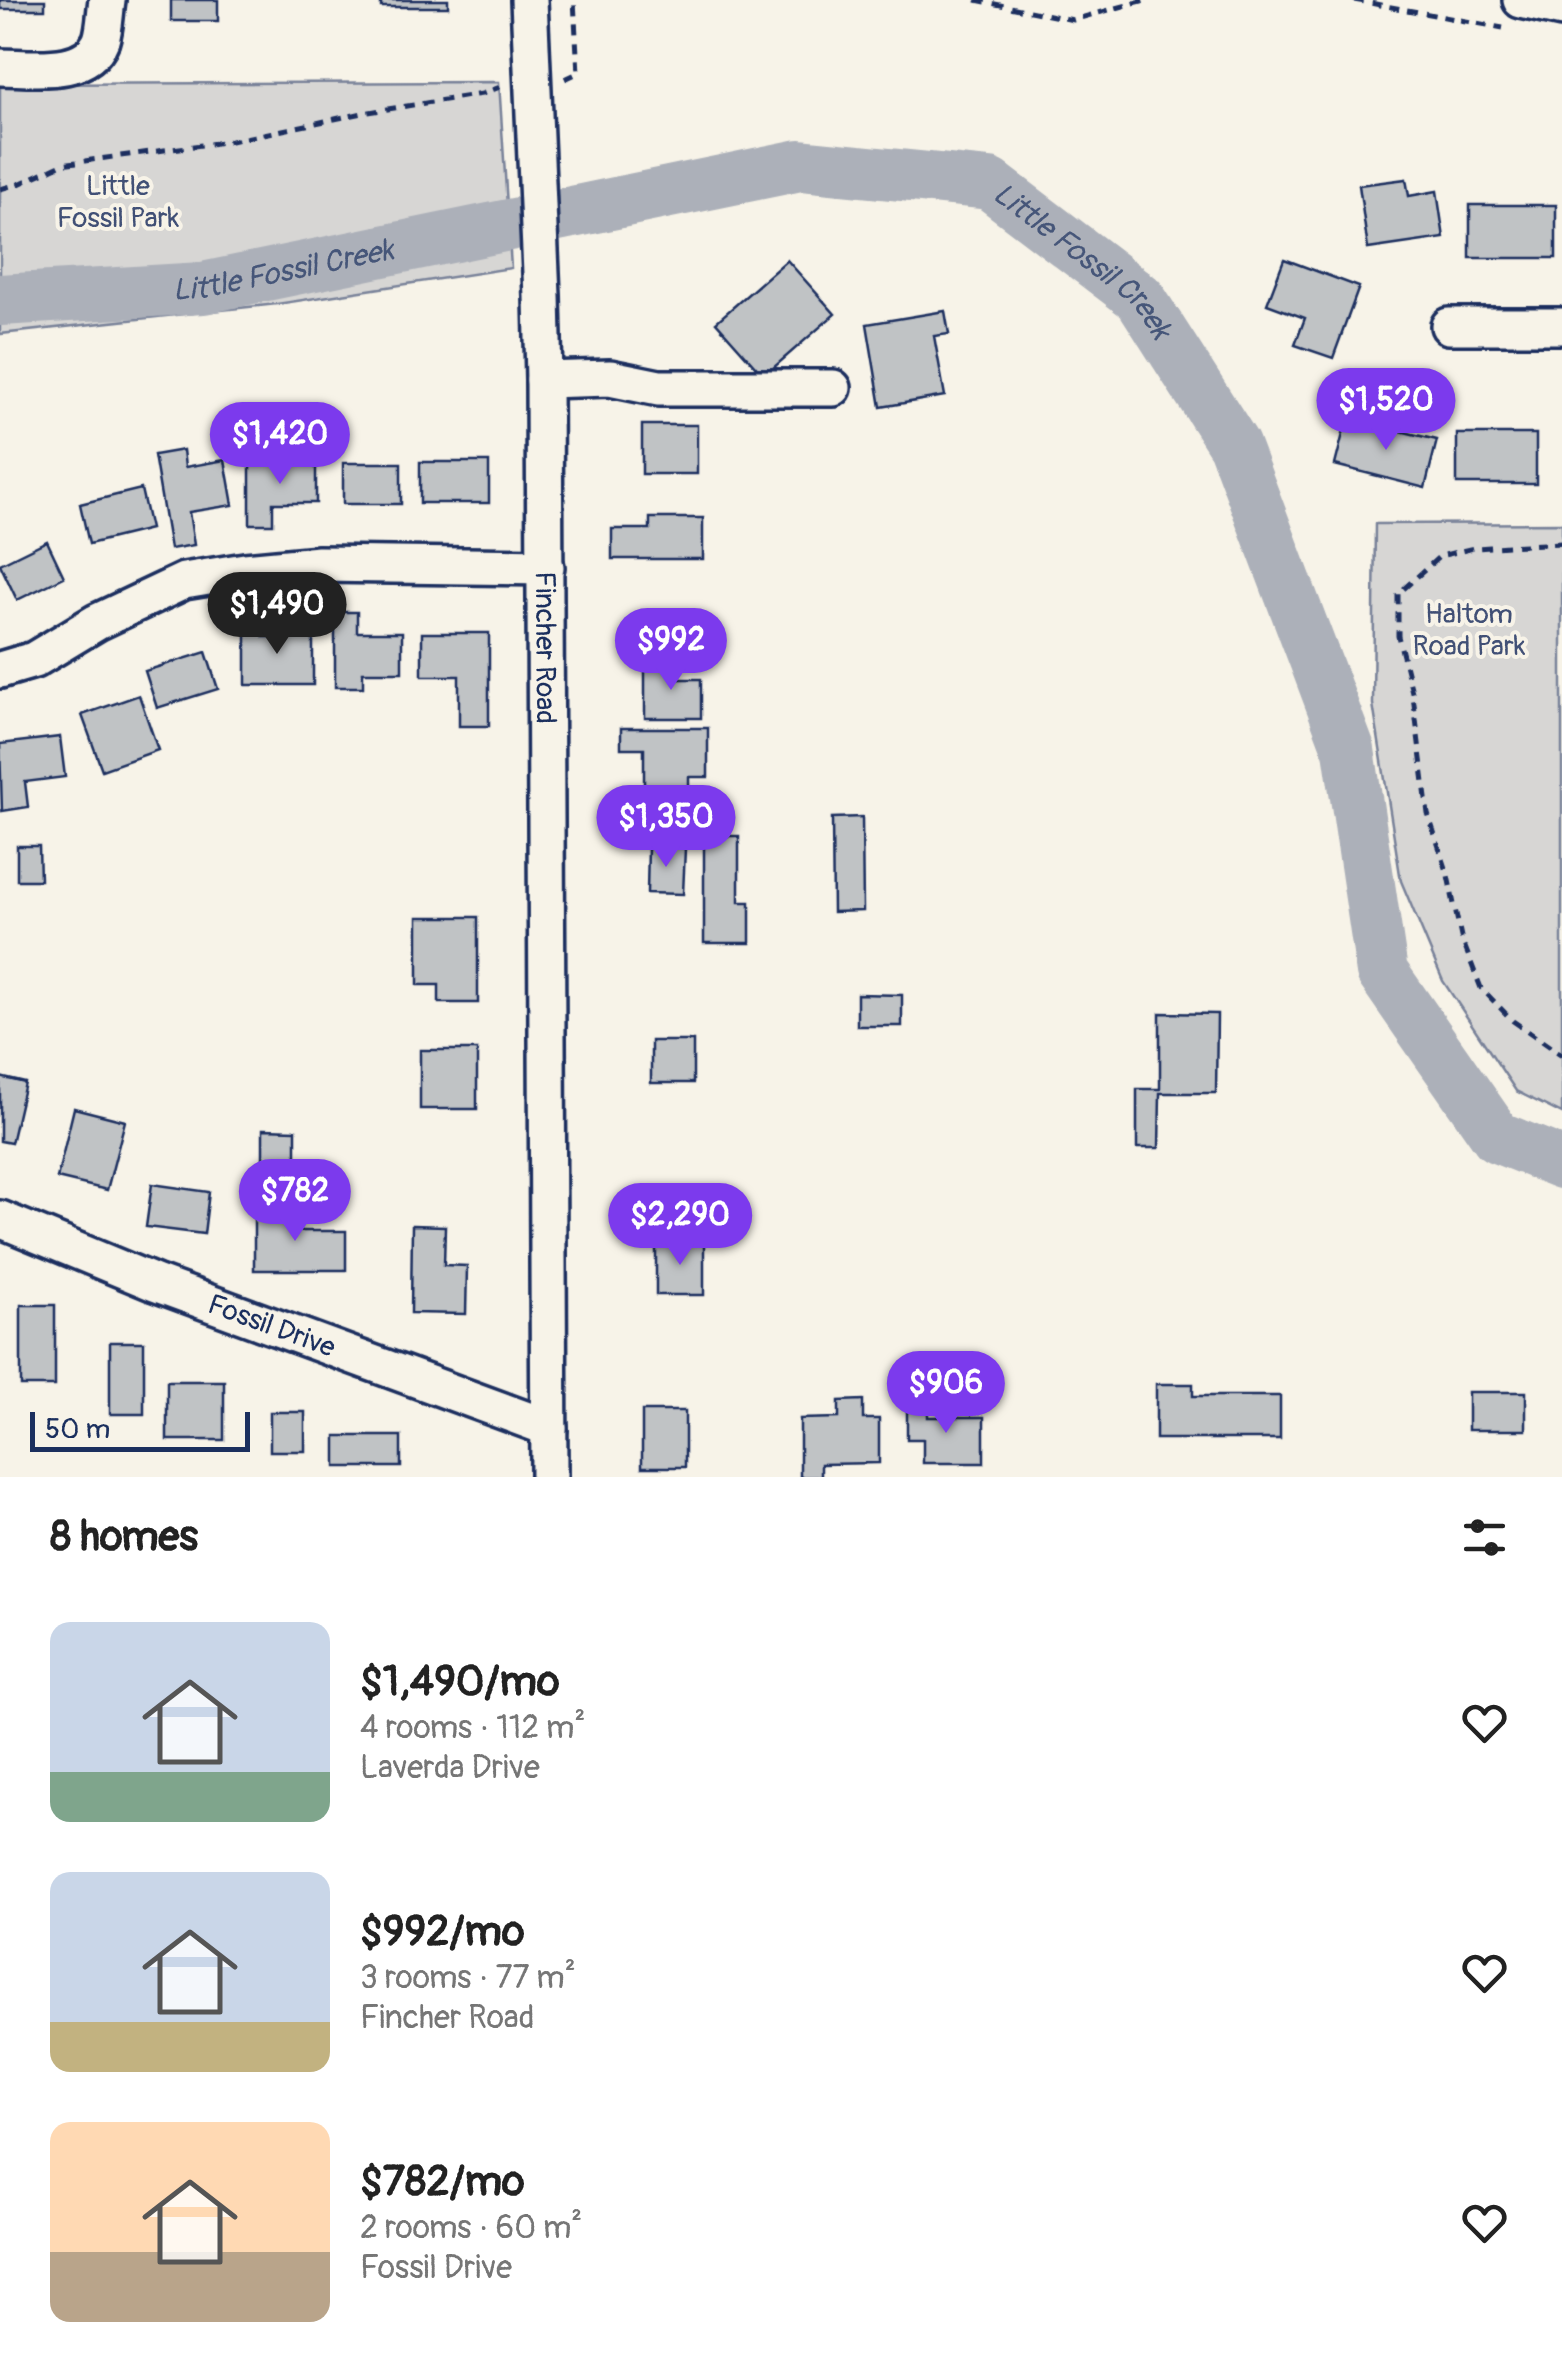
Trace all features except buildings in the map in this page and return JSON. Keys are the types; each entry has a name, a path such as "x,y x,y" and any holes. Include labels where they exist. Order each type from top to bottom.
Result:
{"street":[{"path":"0,67 67,67 88,56 101,41 107,0"},
{"name":"Fincher Road","path":"529,0 544,380 549,1477"},
{"path":"1513,14 1562,9"},
{"path":"1449,326 1562,326"},
{"path":"544,380 610,378 659,388 833,388"},
{"path":"0,670 34,660 97,622 184,580 319,564 546,568"},
{"name":"Fossil Drive","path":"0,1219 156,1283 549,1428"}],"path":[{"path":"562,81 578,73 574,0"},
{"path":"976,0 1073,20 1145,0"},
{"path":"1354,0 1513,14"},
{"path":"0,189 62,164 230,141 363,113 482,94 508,84"},
{"path":"1562,543 1474,548 1440,556 1398,594 1398,636 1413,696 1428,814 1447,872 1461,937 1482,988 1512,1021 1562,1055"}],"green space":[{"name":"Little Fossil Park","path":"499,82 511,268 277,304 0,334 0,84"},
{"name":"Haltom Road Park","path":"1562,523 1562,1114 1516,1091 1443,981 1401,881 1373,704 1375,524"}],"waterway":[{"name":"Little Fossil Creek","path":"0,300 203,288 800,165 990,184 1140,298 1234,445 1349,750 1382,972 1497,1137 1562,1163"}]}
